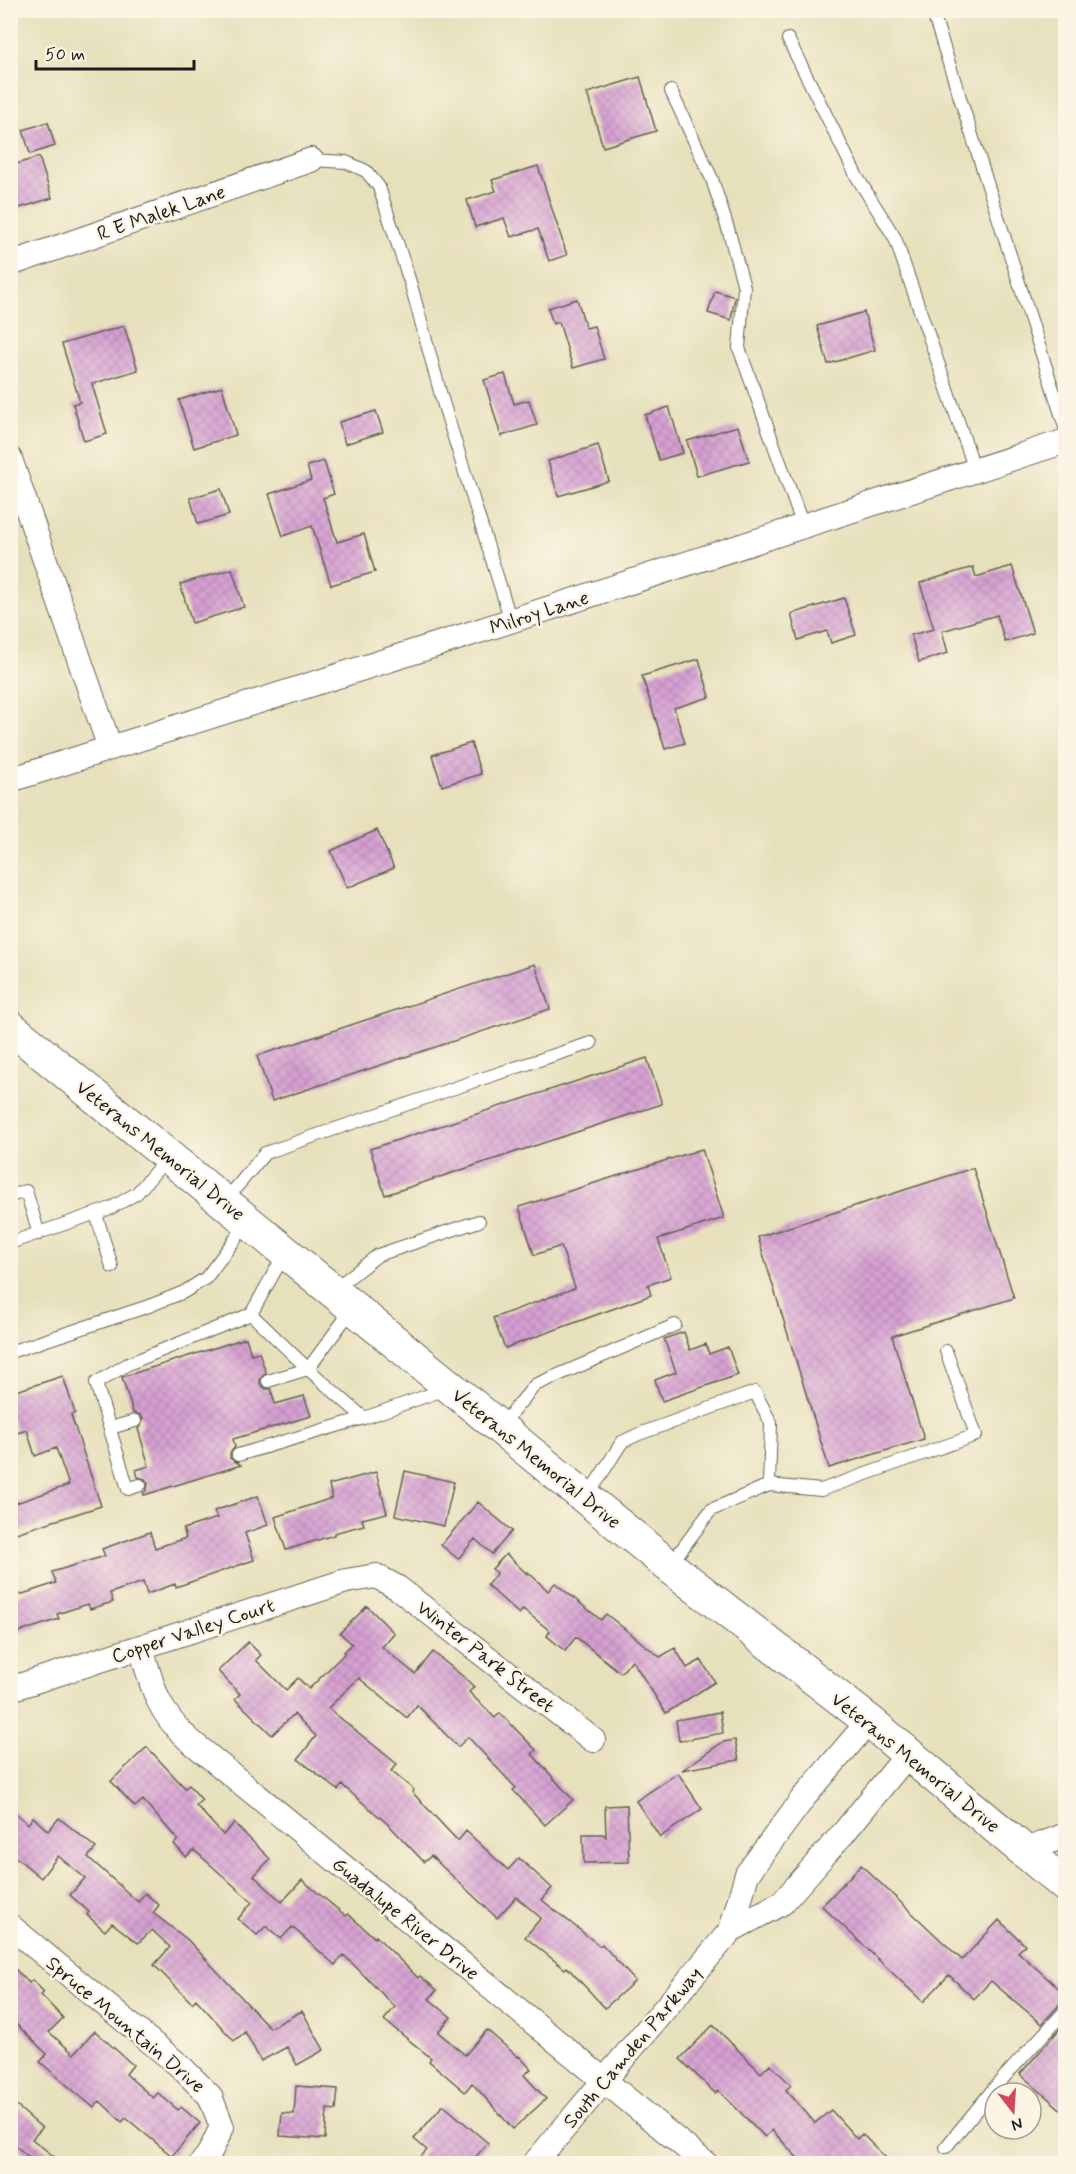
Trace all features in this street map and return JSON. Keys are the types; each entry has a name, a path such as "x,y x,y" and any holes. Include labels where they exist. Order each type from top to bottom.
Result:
{"main road":[{"name":"Veterans Memorial Drive","path":"10,1027 669,1566 869,1721 1065,1886"}],"street":[{"name":"R E Malek Lane","path":"10,264 310,160"},
{"name":"Milroy Lane","path":"10,780 511,621 1065,441"},
{"path":"10,459 110,748"},
{"name":"Copper Valley Court","path":"10,1689 346,1581 376,1576"},
{"name":"Winter Park Street","path":"376,1576 398,1588 593,1740"},
{"name":"Guadalupe River Drive","path":"141,1647 156,1697 173,1725 706,2163"},
{"name":"South Camden Parkway","path":"731,1930 747,1874 804,1797 869,1721"},
{"name":"South Camden Parkway","path":"534,2163 731,1930 782,1903 908,1754"},
{"path":"1024,1851 1065,1835"},
{"name":"Spruce Mountain Drive","path":"10,1926 180,2066 210,2096 222,2127 209,2154 201,2163"}],"lane":[{"path":"932,10 1065,430"},
{"path":"788,39 857,177 895,238 975,470"},
{"path":"672,91 712,179 729,232 744,287 739,348 803,526"},
{"path":"310,160 346,162 366,171 379,187 411,285 442,399 511,621"},
{"path":"10,1352 149,1306 184,1292 206,1278 265,1153 591,1043"},
{"path":"10,1243 111,1208 137,1193 169,1156"},
{"path":"10,1196 26,1191 39,1233"},
{"path":"96,1214 112,1267"},
{"path":"268,1381 308,1369 343,1299 378,1256 479,1221"},
{"path":"134,1487 110,1428 96,1383 128,1364 251,1314 286,1252"},
{"path":"251,1314 308,1369 364,1418"},
{"path":"499,1428 535,1385 675,1324"},
{"path":"669,1566 711,1510 769,1485 820,1490 976,1435 946,1351"},
{"path":"238,1455 364,1418 450,1387"},
{"path":"587,1498 622,1442 755,1392 771,1423 769,1485"},
{"path":"110,1428 135,1421"},
{"path":"946,2147 1065,2010"}],"building":[{"path":"640,77 656,131 603,147 587,93"},
{"path":"48,122 55,146 30,154 23,130"},
{"path":"39,157 52,198 10,211 10,166"},
{"path":"538,166 567,255 549,261 538,229 511,237 504,218 475,227 467,200 496,191 492,180"},
{"path":"715,291 735,297 731,320 708,313"},
{"path":"577,299 586,328 594,326 604,359 573,368 559,322 553,324 548,308"},
{"path":"864,312 875,350 828,364 817,326"},
{"path":"124,326 138,370 92,384 107,434 84,441 73,404 80,402 62,344"},
{"path":"505,374 514,404 529,400 537,425 501,436 484,380"},
{"path":"222,387 236,435 194,448 179,400"},
{"path":"669,407 683,453 659,460 645,415"},
{"path":"376,411 383,432 345,444 339,422"},
{"path":"738,426 749,461 697,476 687,441"},
{"path":"598,445 609,481 558,496 548,461"},
{"path":"324,461 334,494 323,498 337,542 364,534 375,572 331,585 312,526 283,536 269,494 311,480 307,466"},
{"path":"221,489 229,515 198,524 190,498"},
{"path":"1012,566 1033,633 1005,642 997,615 942,631 948,653 919,662 911,635 934,629 920,583 973,567 976,577"},
{"path":"232,569 244,607 192,623 180,584"},
{"path":"844,598 856,635 831,643 827,631 798,640 791,614"},
{"path":"699,659 710,697 674,708 685,743 665,749 642,676"},
{"path":"471,743 481,774 442,786 432,755"},
{"path":"377,830 394,868 347,888 331,851"},
{"path":"535,964 550,1009 272,1101 257,1056"},
{"path":"647,1058 662,1104 385,1195 370,1149"},
{"path":"702,1149 724,1218 658,1239 671,1277 648,1285 651,1295 505,1348 493,1318 575,1288 561,1246 534,1255 519,1207"},
{"path":"973,1168 1014,1298 892,1336 924,1439 829,1468 758,1237"},
{"path":"684,1332 690,1350 706,1344 709,1354 728,1347 738,1375 662,1401 655,1380 676,1372 664,1339"},
{"path":"246,1338 251,1354 259,1352 266,1373 260,1379 260,1384 266,1389 271,1389 275,1404 304,1396 311,1416 233,1439 235,1447 230,1453 230,1458 241,1465 144,1495 148,1483 145,1479 138,1477 136,1470 149,1466 138,1429 143,1419 140,1415 133,1413 122,1377"},
{"path":"63,1376 75,1413 71,1415 101,1506 10,1535 10,1505 69,1485 56,1448 35,1456 27,1430 17,1433 10,1414 10,1393"},
{"path":"405,1471 454,1482 444,1526 395,1515"},
{"path":"376,1472 387,1513 362,1519 364,1525 286,1550 275,1517 332,1498 329,1485"},
{"path":"258,1496 268,1525 245,1533 254,1560 176,1587 175,1584 147,1594 143,1582 110,1593 113,1602 90,1609 88,1604 57,1614 59,1619 10,1635 10,1598 56,1583 52,1572 105,1556 102,1549 150,1532 155,1548 186,1538 183,1529 217,1518 214,1511"},
{"path":"478,1502 512,1531 492,1554 475,1539 458,1559 441,1545"},
{"path":"506,1554 548,1591 555,1583 601,1620 606,1614 660,1657 675,1648 687,1668 701,1660 715,1682 666,1713 632,1660 621,1673 576,1637 565,1651 547,1636 550,1631 523,1609 519,1614 487,1585 497,1573 492,1569"},
{"path":"367,1606 394,1633 382,1647 415,1674 433,1652 474,1687 469,1692 495,1718 500,1713 536,1750 532,1754 573,1800 545,1825 513,1790 516,1788 468,1737 458,1747 417,1705 407,1718 359,1678 328,1708 397,1764 391,1771 414,1790 412,1792 458,1841 466,1831 508,1870 519,1858 552,1888 542,1900 600,1946 602,1944 635,1981 605,2008 567,1967 565,1969 525,1937 541,1918 516,1897 497,1918 431,1856 424,1862 389,1825 342,1785 338,1790 298,1759 316,1736 294,1714 272,1735 235,1699 240,1694 218,1671 248,1642 261,1655 256,1660 286,1690 298,1678 309,1689 352,1644 340,1633"},
{"path":"720,1712 723,1733 679,1741 676,1720"},
{"path":"735,1740 739,1760 682,1770 723,1742"},
{"path":"147,1747 185,1788 189,1785 202,1800 196,1805 223,1835 234,1823 270,1859 254,1876 282,1902 302,1880 346,1916 348,1914 375,1938 376,1936 418,1978 420,1976 437,1990 429,1999 451,2017 438,2032 465,2055 487,2030 531,2069 524,2075 546,2099 513,2129 472,2083 465,2092 429,2061 431,2058 384,2020 395,2007 344,1955 335,1965 292,1927 281,1939 266,1926 257,1935 238,1919 252,1902 194,1850 186,1857 174,1844 178,1840 143,1800 135,1807 111,1781"},
{"path":"678,1773 702,1809 660,1837 636,1801"},
{"path":"627,1805 629,1862 584,1863 583,1834 603,1834 606,1837 605,1806"},
{"path":"10,1808 28,1824 33,1817 48,1831 59,1818 96,1848 88,1857 138,1902 145,1893 159,1905 153,1913 188,1940 270,2028 302,2011 324,2050 297,2065 287,2047 261,2061 245,2032 234,2041 196,1999 192,2003 154,1965 170,1947 152,1930 138,1943 112,1923 105,1931 70,1895 85,1878 58,1856 41,1878 10,1852"},
{"path":"861,1865 962,1960 999,1920 1025,1945 1018,1952 1065,1994 1065,2002 1060,2004 1042,2024 991,1981 974,1999 949,1975 923,2002 822,1906"},
{"path":"10,1964 29,1983 32,1980 44,1992 41,1995 63,2018 49,2032 74,2054 95,2031 133,2065 126,2074 153,2098 158,2093 178,2110 181,2107 200,2123 172,2156 126,2118 122,2122 100,2101 94,2108 40,2062 47,2054 10,2018"},
{"path":"1065,2023 1065,2113 1043,2094 1043,2081 1028,2081 1020,2074"},
{"path":"713,2025 761,2073 770,2064 791,2085 786,2090 815,2123 831,2110 857,2139 862,2134 891,2163 802,2163 772,2130 765,2137 718,2090 715,2093 680,2059"},
{"path":"296,2086 338,2089 336,2110 327,2109 325,2139 280,2136 282,2113 294,2114"},
{"path":"10,2100 42,2128 32,2139 62,2163 36,2163 10,2141"},
{"path":"443,2105 488,2143 470,2163 415,2163 427,2150 414,2139"}]}
